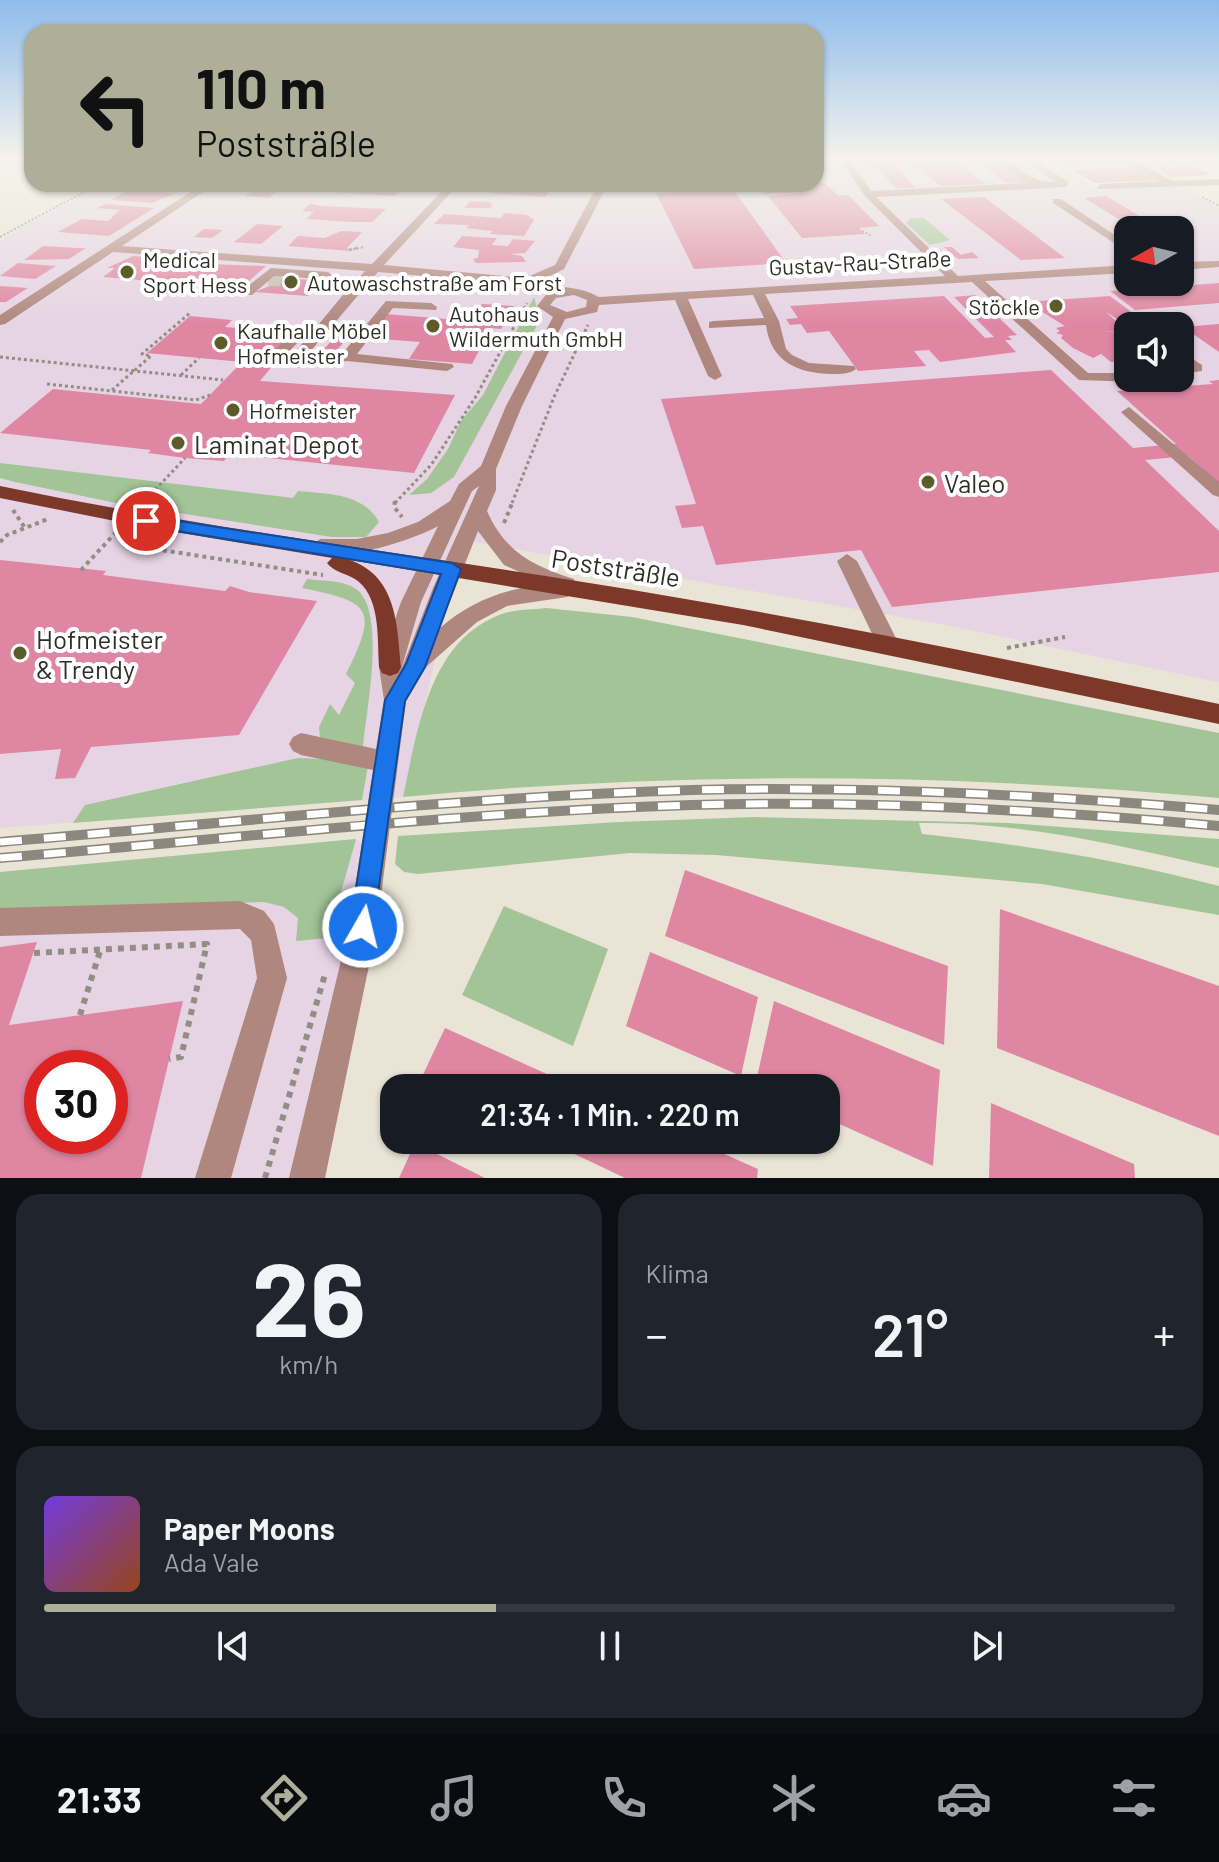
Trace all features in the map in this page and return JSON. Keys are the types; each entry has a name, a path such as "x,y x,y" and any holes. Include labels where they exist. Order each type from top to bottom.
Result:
{"main road":[{"name":"Poststräßle","path":"0,492 270,543 583,589 889,646 1219,714"},
{"path":"240,538 293,555 349,566 369,576 379,589 390,667"}],"street":[{"path":"0,321 164,215"},
{"path":"425,215 356,288 295,361 300,365 347,357 447,367"},
{"path":"527,282 560,267 587,215"},
{"path":"889,215 957,281"},
{"path":"1078,215 1114,240"},
{"name":"Gustav-Rau-Straße","path":"114,249 376,267 527,282 559,292 582,293 595,301 1114,270"},
{"path":"1194,265 1219,264"},
{"path":"248,292 271,272 328,276 336,285"},
{"path":"977,280 1084,377 1114,378"},
{"path":"322,290 336,285 356,288"},
{"path":"395,700 415,667 452,569 487,490 488,469 514,406 561,315 543,306 546,298 559,292"},
{"path":"758,292 772,321 773,340 796,366 812,370 849,369"},
{"path":"680,296 715,376"},
{"name":"Gustav-Rau-Straße","path":"561,315 586,313 595,301"},
{"path":"347,357 390,304 431,307"},
{"path":"714,325 772,321"},
{"path":"274,359 296,336 317,334"},
{"path":"1129,412 1219,491"},
{"path":"307,1178 363,927 395,700 390,667 426,566 457,503 465,488 488,469"},
{"path":"270,543 338,547 369,544 415,532 435,522 457,503"},
{"path":"477,510 493,545 531,571 583,589"},
{"path":"847,561 889,646"},
{"path":"415,667 473,611 519,595 583,589"},
{"path":"301,744 346,756 387,761"},
{"path":"0,922 240,915 254,921 264,934 272,978 213,1178"}],"path":[{"path":"0,237 41,215"},
{"path":"862,231 872,236"},
{"path":"349,250 364,247"},
{"path":"152,292 165,282"},
{"path":"201,296 209,290"},
{"path":"415,532 394,507 395,500 431,465 462,413 475,398 532,296"},
{"path":"112,391 151,356 142,354 191,312"},
{"path":"493,545 499,539 580,336 592,322"},
{"path":"166,328 172,329"},
{"path":"145,346 151,347"},
{"path":"0,357 223,380"},
{"path":"181,375 199,358"},
{"path":"47,384 196,400 210,395"},
{"path":"81,570 185,458"},
{"path":"0,507 25,512"},
{"path":"13,510 25,528"},
{"path":"0,542 52,518 38,515"},
{"path":"111,529 122,533 135,546 329,576"},
{"path":"34,953 207,944 181,1057 169,1059"},
{"path":"80,1015 101,948"},
{"path":"265,1178 319,989"}],"shaded area":[{"path":"46,215 1219,215 1219,682 941,624 463,540 403,797 0,828 0,240"},
{"path":"356,839 386,858 306,1178 0,1178 0,872"}],"green space":[{"path":"911,218 924,218 950,240 930,245 906,223"},
{"path":"534,297 538,312 536,327 454,477 431,493 409,495 427,479 448,449 461,421 483,395"},
{"path":"0,463 293,498 298,491 333,494 364,505 379,522 366,537 332,537 121,504 15,482 0,478"},
{"path":"307,579 332,581 356,589 365,601 371,618 372,663 363,747 320,737 319,727 330,704 339,715 355,683 346,674 363,635 365,621 362,612 343,598 302,588"},
{"path":"546,608 632,617 1219,733 1219,798 1015,784 811,778 607,783 403,797 429,693 455,647 474,629 497,616"},
{"path":"298,758 344,760 368,766 362,800 73,823 85,805"},
{"path":"754,817 1009,823 1219,839 1219,868 1032,831 956,823 919,823 922,834 1071,854 1219,886 1219,915 1042,884 716,855 630,853 418,874 404,872 395,864 398,836"},
{"path":"356,839 328,938 296,941 298,918 284,907 264,902 0,911 0,872"},
{"path":"504,906 608,949 573,1046 462,995"}],"building":[{"path":"115,215 143,215 109,236 58,232 82,219 108,221"},
{"path":"311,215 380,215 372,222 306,219"},
{"path":"443,215 501,218 503,215 527,215 534,220 524,236 490,234 492,231 466,228 469,225 434,224"},
{"path":"667,215 752,215 786,263 694,269"},
{"path":"783,215 868,215 879,226 859,228 865,234 802,238"},
{"path":"962,215 1008,215 1065,258 1021,260"},
{"path":"257,224 283,226 261,244 234,242"},
{"path":"204,229 223,230 212,238 194,237"},
{"path":"341,231 362,232 347,248 350,251 288,246 298,236 325,238"},
{"path":"462,236 497,238 492,245 508,246 513,239 535,241 525,253 510,254 522,256 526,262 476,263 473,259 478,258 479,250 453,247"},
{"path":"43,246 86,248 69,259 24,260"},
{"path":"944,247 952,247 961,255 972,252 979,258 958,259"},
{"path":"133,256 188,260 185,263 266,266 241,288 218,286 214,290 206,290 211,286 103,277 115,268 107,268"},
{"path":"18,263 56,266 35,279 0,276"},
{"path":"271,277 323,281 308,296 255,292 272,285 275,282 266,282"},
{"path":"1219,283 1219,303 1135,310 1117,296 1194,296 1194,285"},
{"path":"0,286 28,288 6,302 0,302"},
{"path":"975,295 1017,335 1008,336 1012,340 1005,340 1016,352 940,362 929,350 914,351 926,366 858,371 829,331 807,333 801,324 790,325 786,319 798,318 790,306 944,296 985,338 994,337 954,297"},
{"path":"1110,296 1131,312 1114,312 1114,317 1105,311 1114,319 1114,332 1103,332 1114,332 1114,362 1101,354 1093,358 1073,348 1061,338 1063,335 1056,333 1060,331 1056,328 1065,326 1026,302"},
{"path":"482,304 514,306 501,329 491,328 472,364 409,359 420,342 368,338 386,314 482,322 473,319"},
{"path":"190,316 232,320 225,327 293,332 267,359 278,359 260,381 455,395 414,473 230,454 224,461 185,458 148,453 151,450 0,433 53,389 201,404 242,362 147,353"},
{"path":"1219,324 1219,352 1194,335 1194,326"},
{"path":"344,327 356,328 337,350 324,349"},
{"name":"Valeo","path":"1051,370 1133,448 1176,444 1118,392 1194,392 1194,385 1213,384 1209,381 1219,380 1219,483 1188,456 1145,460 1219,531 1219,572 892,607 861,550 716,565 703,526 682,528 675,506 696,504 661,399"},
{"path":"0,560 106,571 103,575 225,591 230,586 249,592 317,601 239,735 91,747 75,778 55,779 61,749 0,754"},
{"path":"685,870 948,966 944,1045 665,936"},
{"path":"1000,909 1219,986 1219,1136 997,1048"},
{"path":"37,942 9,1025 183,1001 141,1178 0,1178 0,947"},
{"path":"650,952 758,997 741,1074 626,1026"},
{"path":"774,1001 940,1070 933,1166 840,1124 840,1074 758,1074"},
{"path":"445,1028 547,1074 423,1074"},
{"path":"991,1103 1134,1164 1135,1178 989,1178"},
{"path":"410,1154 437,1154 485,1178 399,1178"},
{"path":"574,1154 724,1154 758,1169 757,1178 625,1178"}],"tunnel":[{"path":"268,279 320,283"}],"railway":[{"path":"0,842 432,805 692,790 824,789 956,793 1219,810"},
{"path":"0,858 432,820 692,805 824,804 956,808 1219,826"}],"place":[{"name":"Medical Sport Hess","path":"127,272"},
{"name":"Autowaschstraße am Forst","path":"291,282"},
{"name":"Stöckle","path":"1056,306"},
{"name":"Autohaus Wildermuth GmbH","path":"433,326"},
{"name":"Kaufhalle Möbel Hofmeister","path":"221,343"},
{"name":"Hofmeister","path":"233,410"},
{"name":"Laminat Depot","path":"178,443"},
{"name":"Valeo","path":"928,482"},
{"name":"Hofmeister & Trendy","path":"20,653"}],"route":[{"path":"146,521 356,557 452,569 415,667 395,700 363,927"}]}
